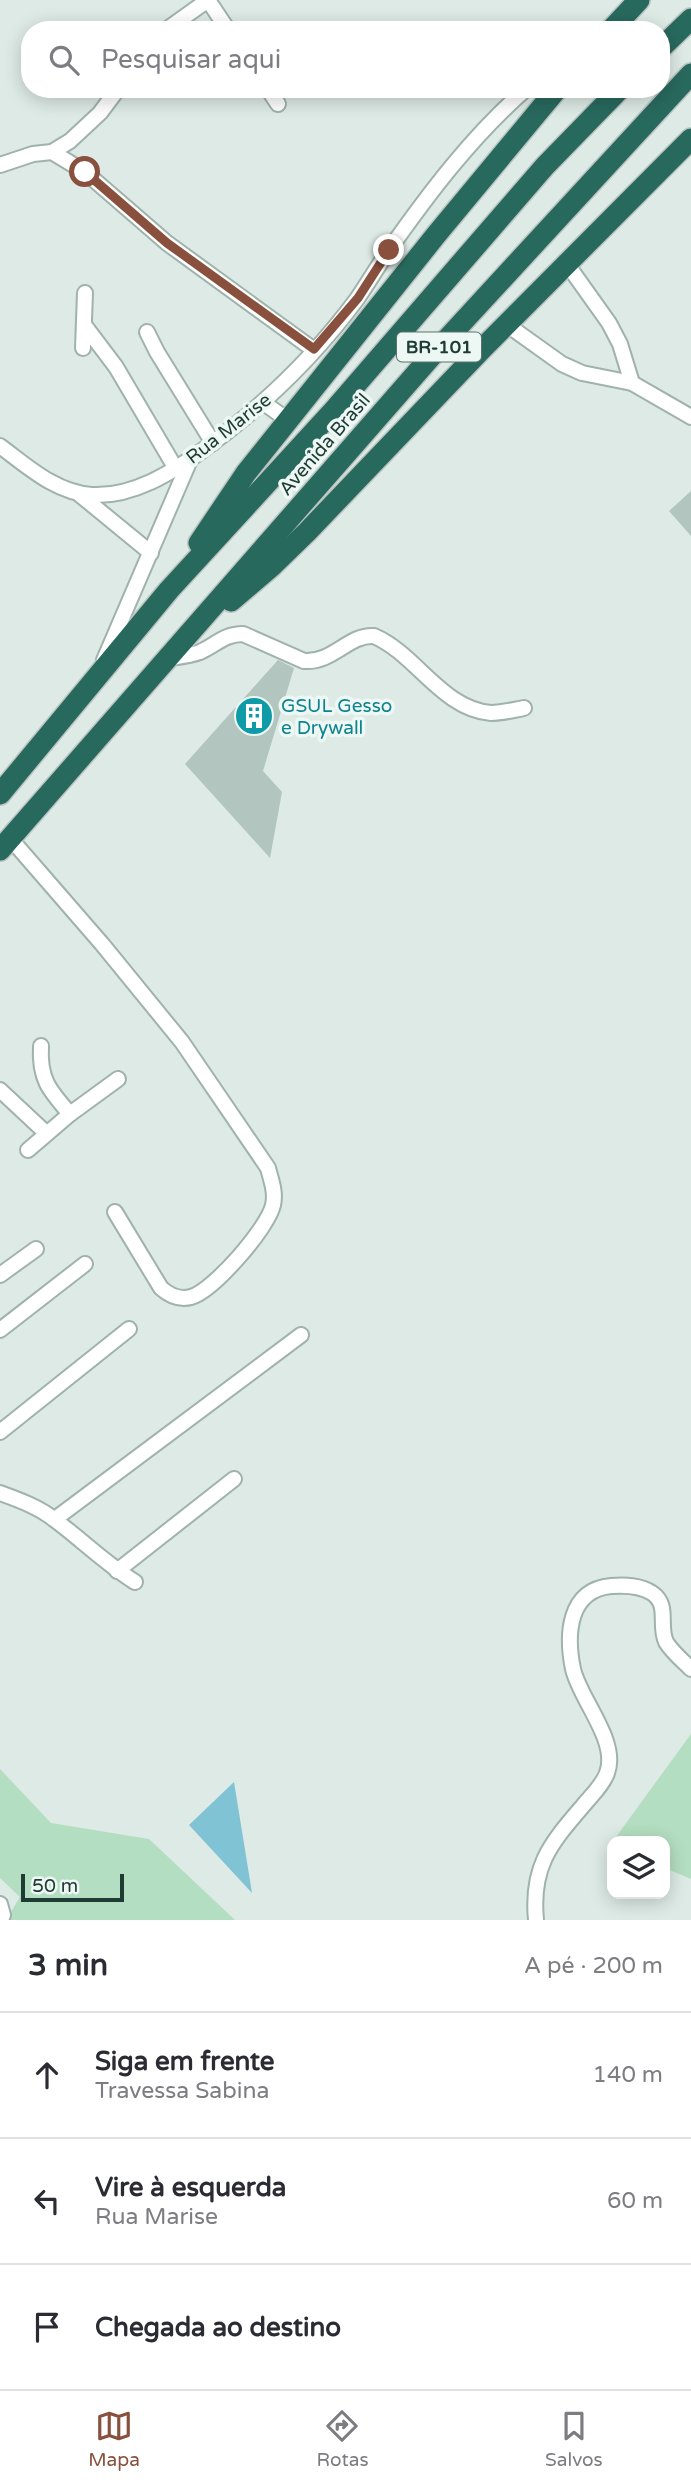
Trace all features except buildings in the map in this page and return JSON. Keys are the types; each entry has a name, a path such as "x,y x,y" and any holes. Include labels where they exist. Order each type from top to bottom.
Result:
{"highway":[{"path":"619,21 639,0"},
{"path":"670,39 690,20"},
{"name":"Avenida Brasil","path":"670,97 691,74"},
{"path":"169,590 226,500 436,235 550,98"},
{"name":"Avenida Brasil","path":"0,794 169,590 334,410 545,166 611,98"},
{"name":"Avenida Brasil","path":"5,844 435,352 669,98"},
{"path":"195,627 249,587 272,566 506,324 691,139"}],"street":[{"path":"179,21 208,0 222,21"},
{"path":"0,165 33,154 52,152 87,127 111,98"},
{"path":"274,98 278,104"},
{"name":"Rua Marise","path":"77,492 91,495 128,490 176,469 264,403 358,298 389,250 449,170 517,98"},
{"path":"52,152 85,172 167,243 314,349"},
{"path":"567,264 609,323 620,344 632,383"},
{"path":"83,348 85,293"},
{"path":"506,324 562,364 582,373 632,383 691,417"},
{"path":"85,326 116,367 176,469"},
{"path":"147,332 213,443"},
{"path":"264,403 289,421"},
{"path":"0,446 6,458 57,486 77,492 151,552"},
{"path":"97,677 191,459"},
{"path":"165,659 199,652 221,638 243,634 304,660 314,661 332,655 358,640 374,636 464,704 493,713 524,708"},
{"path":"5,844 102,944 182,1042 268,1168 274,1190 271,1212 255,1239 228,1268 190,1298 169,1295 161,1288 115,1212"},
{"path":"41,1046 40,1066 45,1082 70,1114"},
{"path":"28,1150 70,1114 118,1079"},
{"path":"0,1090 46,1133"},
{"path":"0,1275 36,1249"},
{"path":"0,1330 85,1264"},
{"path":"0,1432 129,1329"},
{"path":"55,1519 300,1335"},
{"path":"117,1571 234,1479"},
{"path":"0,1493 31,1505 55,1519 117,1571 135,1582"},
{"path":"536,1920 534,1897 538,1870 553,1840 595,1792 608,1772 606,1740 584,1699 573,1669 570,1628 578,1602 587,1593 605,1587 641,1587 653,1594 661,1602 666,1642 691,1669"},
{"path":"0,1904 3,1915 1,1920"}],"green space":[{"path":"691,1734 691,1879 670,1870 670,1836 617,1836"},
{"path":"0,1769 51,1823 149,1839 235,1920 6,1920 20,1897 0,1878"}],"water":[{"path":"234,1782 252,1893 189,1825"}],"place":[{"name":"GSUL Gesso e Drywall","path":"254,716"}],"route":[{"path":"85,172 167,243 314,349 358,298 389,250"}]}
